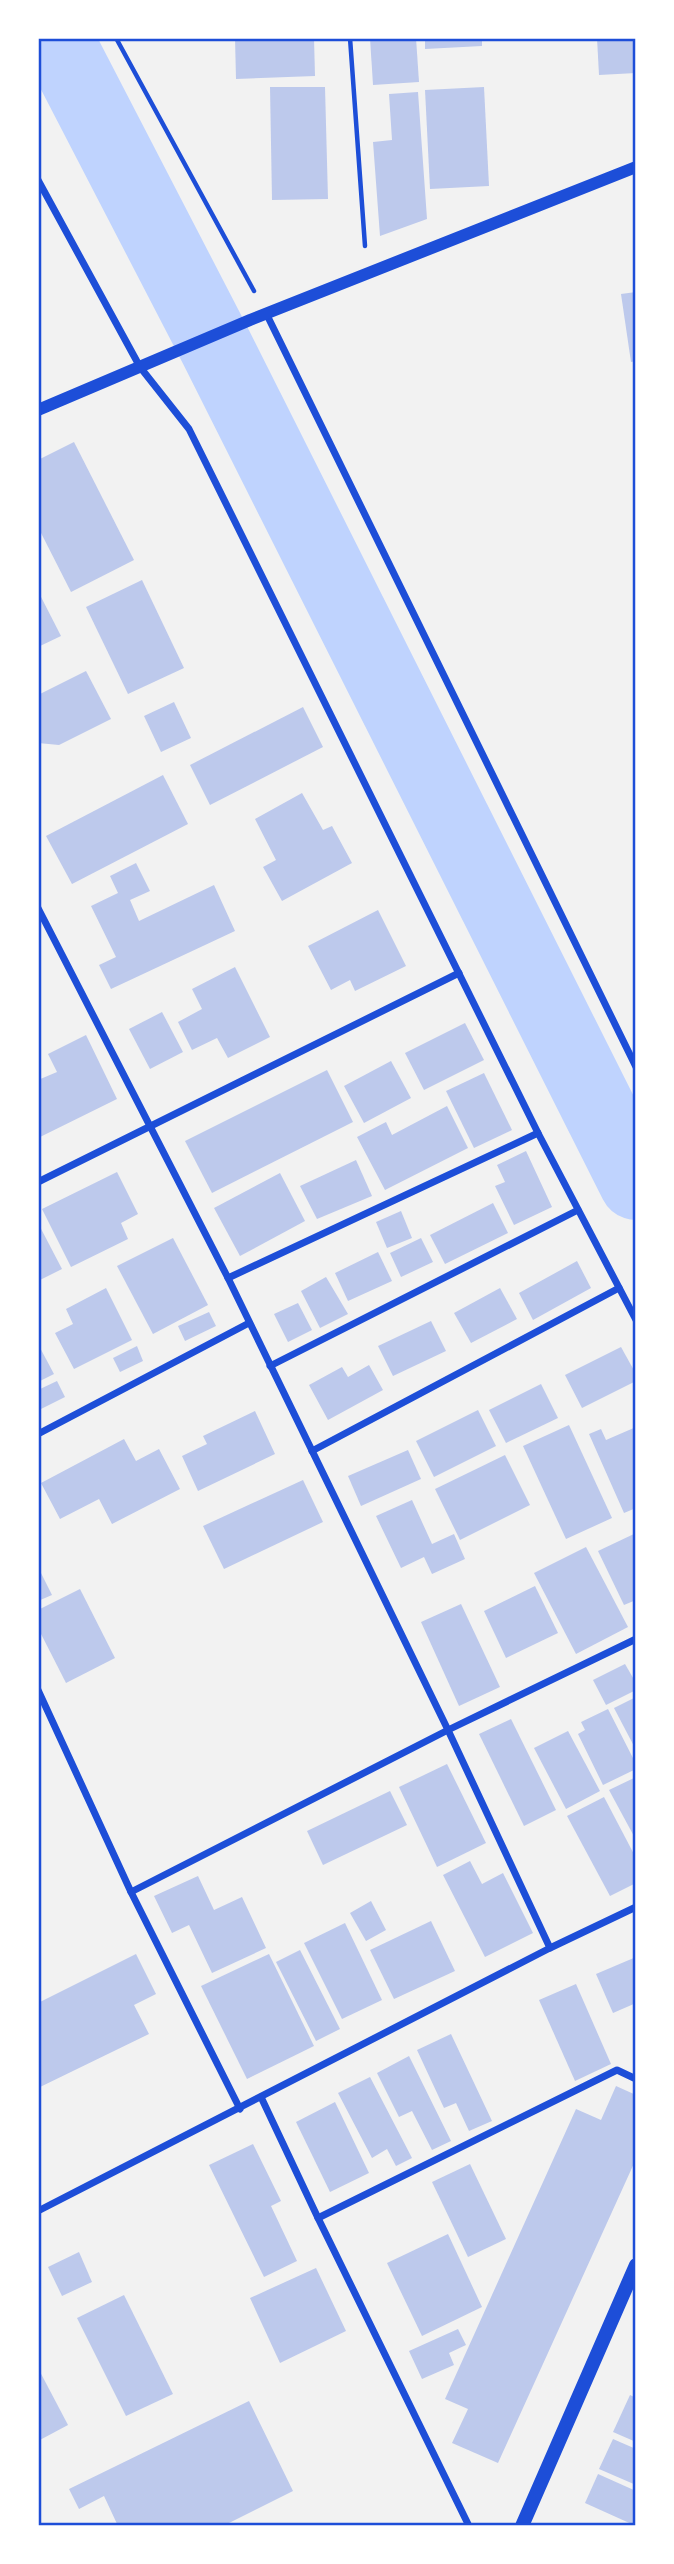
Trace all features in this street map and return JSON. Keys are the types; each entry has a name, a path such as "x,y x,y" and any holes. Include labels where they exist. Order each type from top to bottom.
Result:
{"main road":[{"path":"522,2525 635,2265"}],"street":[{"path":"38,410 266,313 635,167"},
{"path":"38,180 140,366 189,429 538,1133 635,1320"},
{"path":"266,313 635,1067"},
{"path":"38,908 228,1278 448,1730 550,1948"},
{"path":"38,1182 460,973"},
{"path":"228,1278 538,1133"},
{"path":"270,1366 578,1209"},
{"path":"312,1451 619,1288"},
{"path":"38,1434 249,1323"},
{"path":"131,1892 448,1730 635,1639"},
{"path":"38,1690 131,1892 240,2109"},
{"path":"38,2211 635,1907"},
{"path":"318,2218 617,2070 635,2079"},
{"path":"261,2097 470,2525"}],"path":[{"path":"116,38 266,313"},
{"path":"350,38 367,275"}],"building":[{"path":"235,38 314,38 315,76 236,79"},
{"path":"370,38 416,38 419,82 373,85"},
{"path":"425,38 482,38 482,46 425,49"},
{"path":"597,38 636,38 636,73 599,75"},
{"path":"270,87 325,87 328,199 272,200"},
{"path":"484,87 489,186 430,189 425,90"},
{"path":"418,92 427,219 380,236 373,142 392,140 389,94"},
{"path":"636,292 636,361 631,362 621,294"},
{"path":"74,442 134,560 71,592 38,527 38,460"},
{"path":"142,580 184,668 128,694 86,607"},
{"path":"38,591 61,636 38,647"},
{"path":"86,671 111,719 59,745 38,743 38,695"},
{"path":"174,702 191,738 161,752 144,716"},
{"path":"303,707 323,747 210,805 190,765"},
{"path":"163,775 188,824 72,884 46,836"},
{"path":"302,793 323,830 332,826 352,863 282,901 263,867 276,860 255,819"},
{"path":"136,863 150,891 130,900 139,921 214,885 235,931 111,989 99,965 116,957 91,906 118,893 110,876"},
{"path":"378,910 406,966 355,991 350,980 331,990 308,946"},
{"path":"235,967 270,1037 228,1058 217,1038 192,1050 178,1022 202,1009 192,989"},
{"path":"162,1012 183,1052 150,1069 129,1029"},
{"path":"465,1023 484,1060 424,1090 405,1053"},
{"path":"86,1035 117,1099 38,1138 38,1080 57,1072 48,1054"},
{"path":"391,1061 411,1098 364,1123 344,1086"},
{"path":"327,1070 353,1122 212,1193 185,1141"},
{"path":"484,1073 512,1130 474,1148 446,1091"},
{"path":"447,1106 468,1148 385,1190 357,1137 386,1122 392,1135"},
{"path":"526,1151 552,1207 514,1225 495,1186 505,1182 497,1165"},
{"path":"356,1160 372,1196 317,1219 300,1186"},
{"path":"117,1172 138,1214 121,1223 128,1239 71,1267 42,1209"},
{"path":"280,1173 305,1221 240,1256 214,1208"},
{"path":"493,1203 508,1233 445,1264 430,1235"},
{"path":"401,1211 412,1238 387,1248 376,1222"},
{"path":"38,1223 62,1269 38,1281"},
{"path":"173,1238 208,1305 153,1334 117,1266"},
{"path":"421,1238 433,1262 401,1277 390,1253"},
{"path":"378,1252 392,1281 348,1301 335,1273"},
{"path":"577,1261 591,1288 533,1320 519,1293"},
{"path":"326,1277 348,1314 320,1328 301,1291"},
{"path":"106,1288 132,1340 74,1369 55,1333 73,1324 66,1309"},
{"path":"500,1288 517,1319 471,1343 454,1313"},
{"path":"298,1303 312,1330 288,1342 274,1314"},
{"path":"209,1312 216,1326 185,1341 178,1326"},
{"path":"431,1321 446,1351 393,1376 378,1346"},
{"path":"38,1344 54,1374 38,1382"},
{"path":"137,1346 143,1361 120,1372 113,1358"},
{"path":"621,1347 636,1374 636,1381 582,1408 565,1375"},
{"path":"369,1365 383,1390 328,1420 309,1385 342,1367 348,1377"},
{"path":"57,1381 65,1397 41,1409 38,1390"},
{"path":"541,1384 558,1418 506,1443 489,1410"},
{"path":"478,1410 496,1446 434,1477 416,1441"},
{"path":"255,1411 275,1454 198,1491 182,1456 207,1444 203,1436"},
{"path":"569,1425 612,1518 566,1539 523,1446"},
{"path":"636,1427 636,1508 624,1513 589,1434 601,1429 606,1440"},
{"path":"124,1439 136,1461 159,1449 180,1489 112,1524 99,1499 60,1519 41,1483"},
{"path":"408,1450 421,1479 361,1506 348,1476"},
{"path":"505,1455 530,1505 460,1540 435,1489"},
{"path":"303,1480 323,1522 224,1569 203,1526"},
{"path":"412,1500 432,1544 454,1534 465,1559 432,1574 424,1557 401,1568 376,1516"},
{"path":"636,1533 636,1600 624,1605 598,1551"},
{"path":"586,1547 628,1627 576,1654 534,1573"},
{"path":"38,1567 52,1595 38,1601"},
{"path":"535,1586 558,1633 506,1658 484,1611"},
{"path":"80,1589 115,1658 66,1683 38,1628 38,1610"},
{"path":"461,1604 500,1687 459,1706 421,1622"},
{"path":"625,1664 636,1683 636,1690 606,1705 593,1680"},
{"path":"636,1697 636,1750 614,1708"},
{"path":"608,1709 636,1764 636,1769 603,1785 578,1734 585,1730 581,1722"},
{"path":"511,1719 556,1810 524,1826 479,1734"},
{"path":"568,1731 600,1791 566,1809 534,1748"},
{"path":"447,1764 486,1843 437,1867 399,1787"},
{"path":"636,1777 636,1840 609,1790"},
{"path":"390,1791 407,1825 323,1865 307,1831"},
{"path":"604,1797 636,1858 636,1883 610,1896 567,1816"},
{"path":"470,1861 482,1884 503,1873 533,1933 485,1957 443,1875"},
{"path":"198,1876 214,1910 242,1897 266,1948 212,1973 189,1925 172,1933 154,1896"},
{"path":"371,1901 386,1930 366,1941 350,1913"},
{"path":"431,1921 455,1971 394,1999 370,1950"},
{"path":"345,1923 382,2000 342,2019 304,1943"},
{"path":"300,1950 340,2029 316,2041 276,1962"},
{"path":"136,1954 156,1994 134,2005 149,2034 38,2088 38,2003"},
{"path":"269,1954 314,2046 247,2079 201,1986"},
{"path":"636,1957 636,2003 613,2013 596,1974"},
{"path":"576,1984 611,2064 575,2081 539,2000"},
{"path":"451,2034 492,2121 469,2131 456,2103 444,2108 417,2050"},
{"path":"409,2056 451,2141 432,2150 412,2111 399,2117 377,2073"},
{"path":"370,2077 412,2158 396,2166 387,2149 372,2158 338,2093"},
{"path":"616,2086 636,2095 636,2159 498,2463 452,2443 468,2409 445,2399 576,2109 601,2120"},
{"path":"335,2102 369,2173 330,2192 296,2122"},
{"path":"253,2144 281,2201 271,2206 297,2261 264,2277 209,2165"},
{"path":"470,2164 506,2239 468,2257 432,2182"},
{"path":"448,2234 482,2307 422,2336 387,2263"},
{"path":"79,2252 92,2282 62,2296 48,2267"},
{"path":"316,2268 346,2331 280,2363 250,2298"},
{"path":"124,2295 173,2394 126,2416 77,2318"},
{"path":"458,2329 466,2345 449,2353 454,2365 422,2379 409,2351"},
{"path":"38,2368 68,2425 38,2441"},
{"path":"630,2395 636,2398 636,2442 613,2432"},
{"path":"249,2401 293,2491 223,2526 118,2526 104,2496 79,2509 69,2489"},
{"path":"613,2439 636,2449 636,2485 599,2469"},
{"path":"598,2474 636,2491 636,2526 585,2503"}],"waterway":[{"path":"56,38 216,347 636,1183"}]}
